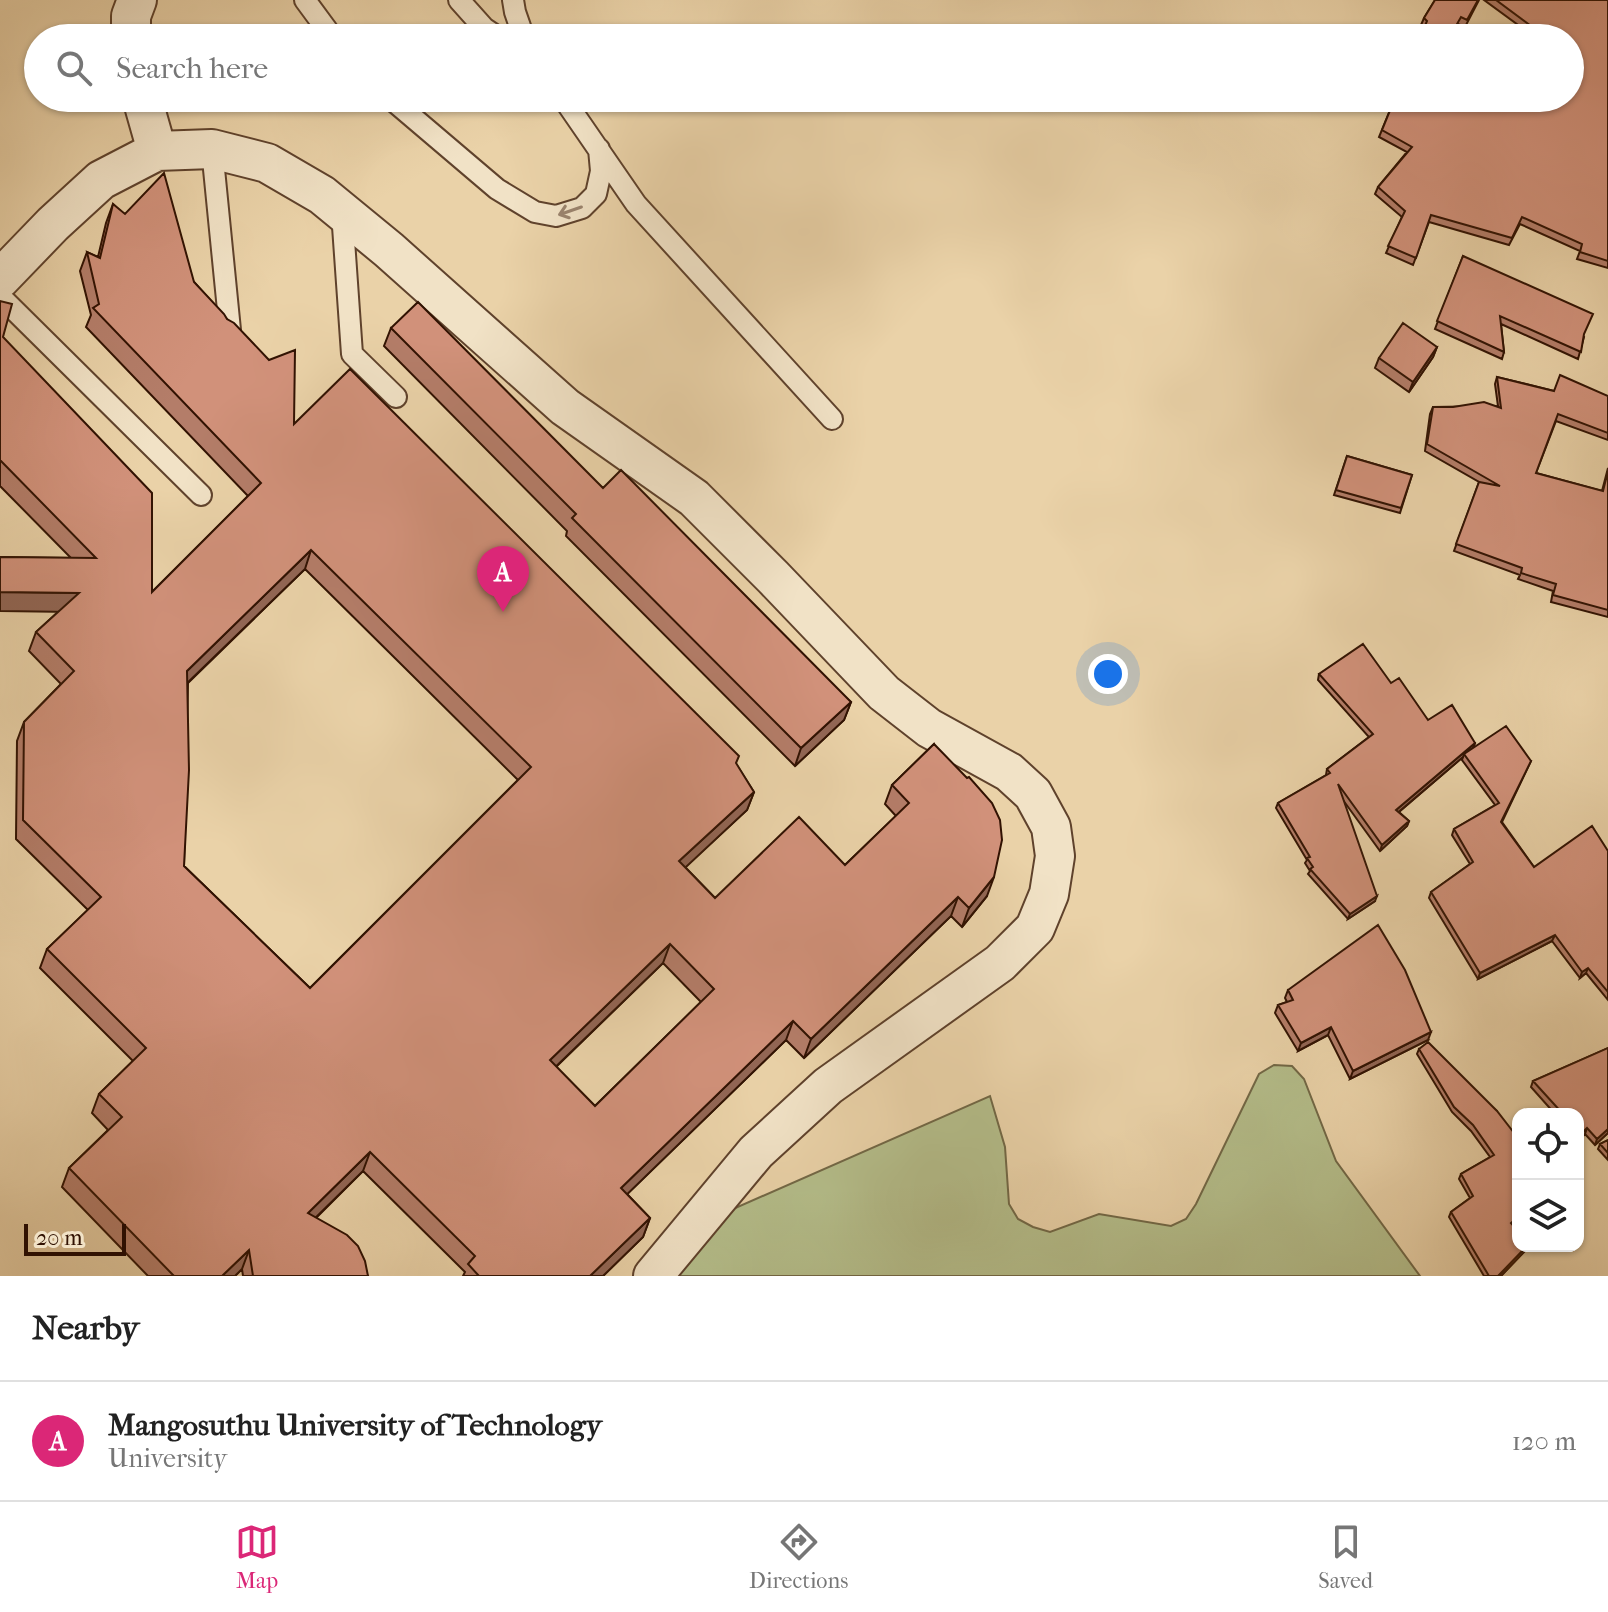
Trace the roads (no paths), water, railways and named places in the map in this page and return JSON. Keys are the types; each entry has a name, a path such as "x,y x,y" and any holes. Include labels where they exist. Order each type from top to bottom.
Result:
{"street":[{"path":"131,24 137,0"},
{"path":"146,112 157,151"},
{"path":"0,279 101,180 157,151 212,149 267,163 322,195 389,250 565,407 694,498 884,693 929,728 1009,772 1033,794 1051,827 1055,856 1049,894 1035,928 1000,963 828,1086 756,1152 653,1276"}],"lane":[{"path":"305,0 323,24"},
{"path":"459,0 480,24"},
{"path":"513,0 519,24"},
{"path":"406,112 497,189 535,212 556,216 582,208 596,194 601,171 599,149"},
{"path":"573,112 636,204 832,419"},
{"path":"212,149 230,330"},
{"path":"342,212 352,354 396,397"},
{"path":"0,296 201,495"}],"place":[{"name":"Mangosuthu University of Technology","path":"503,612"}]}
